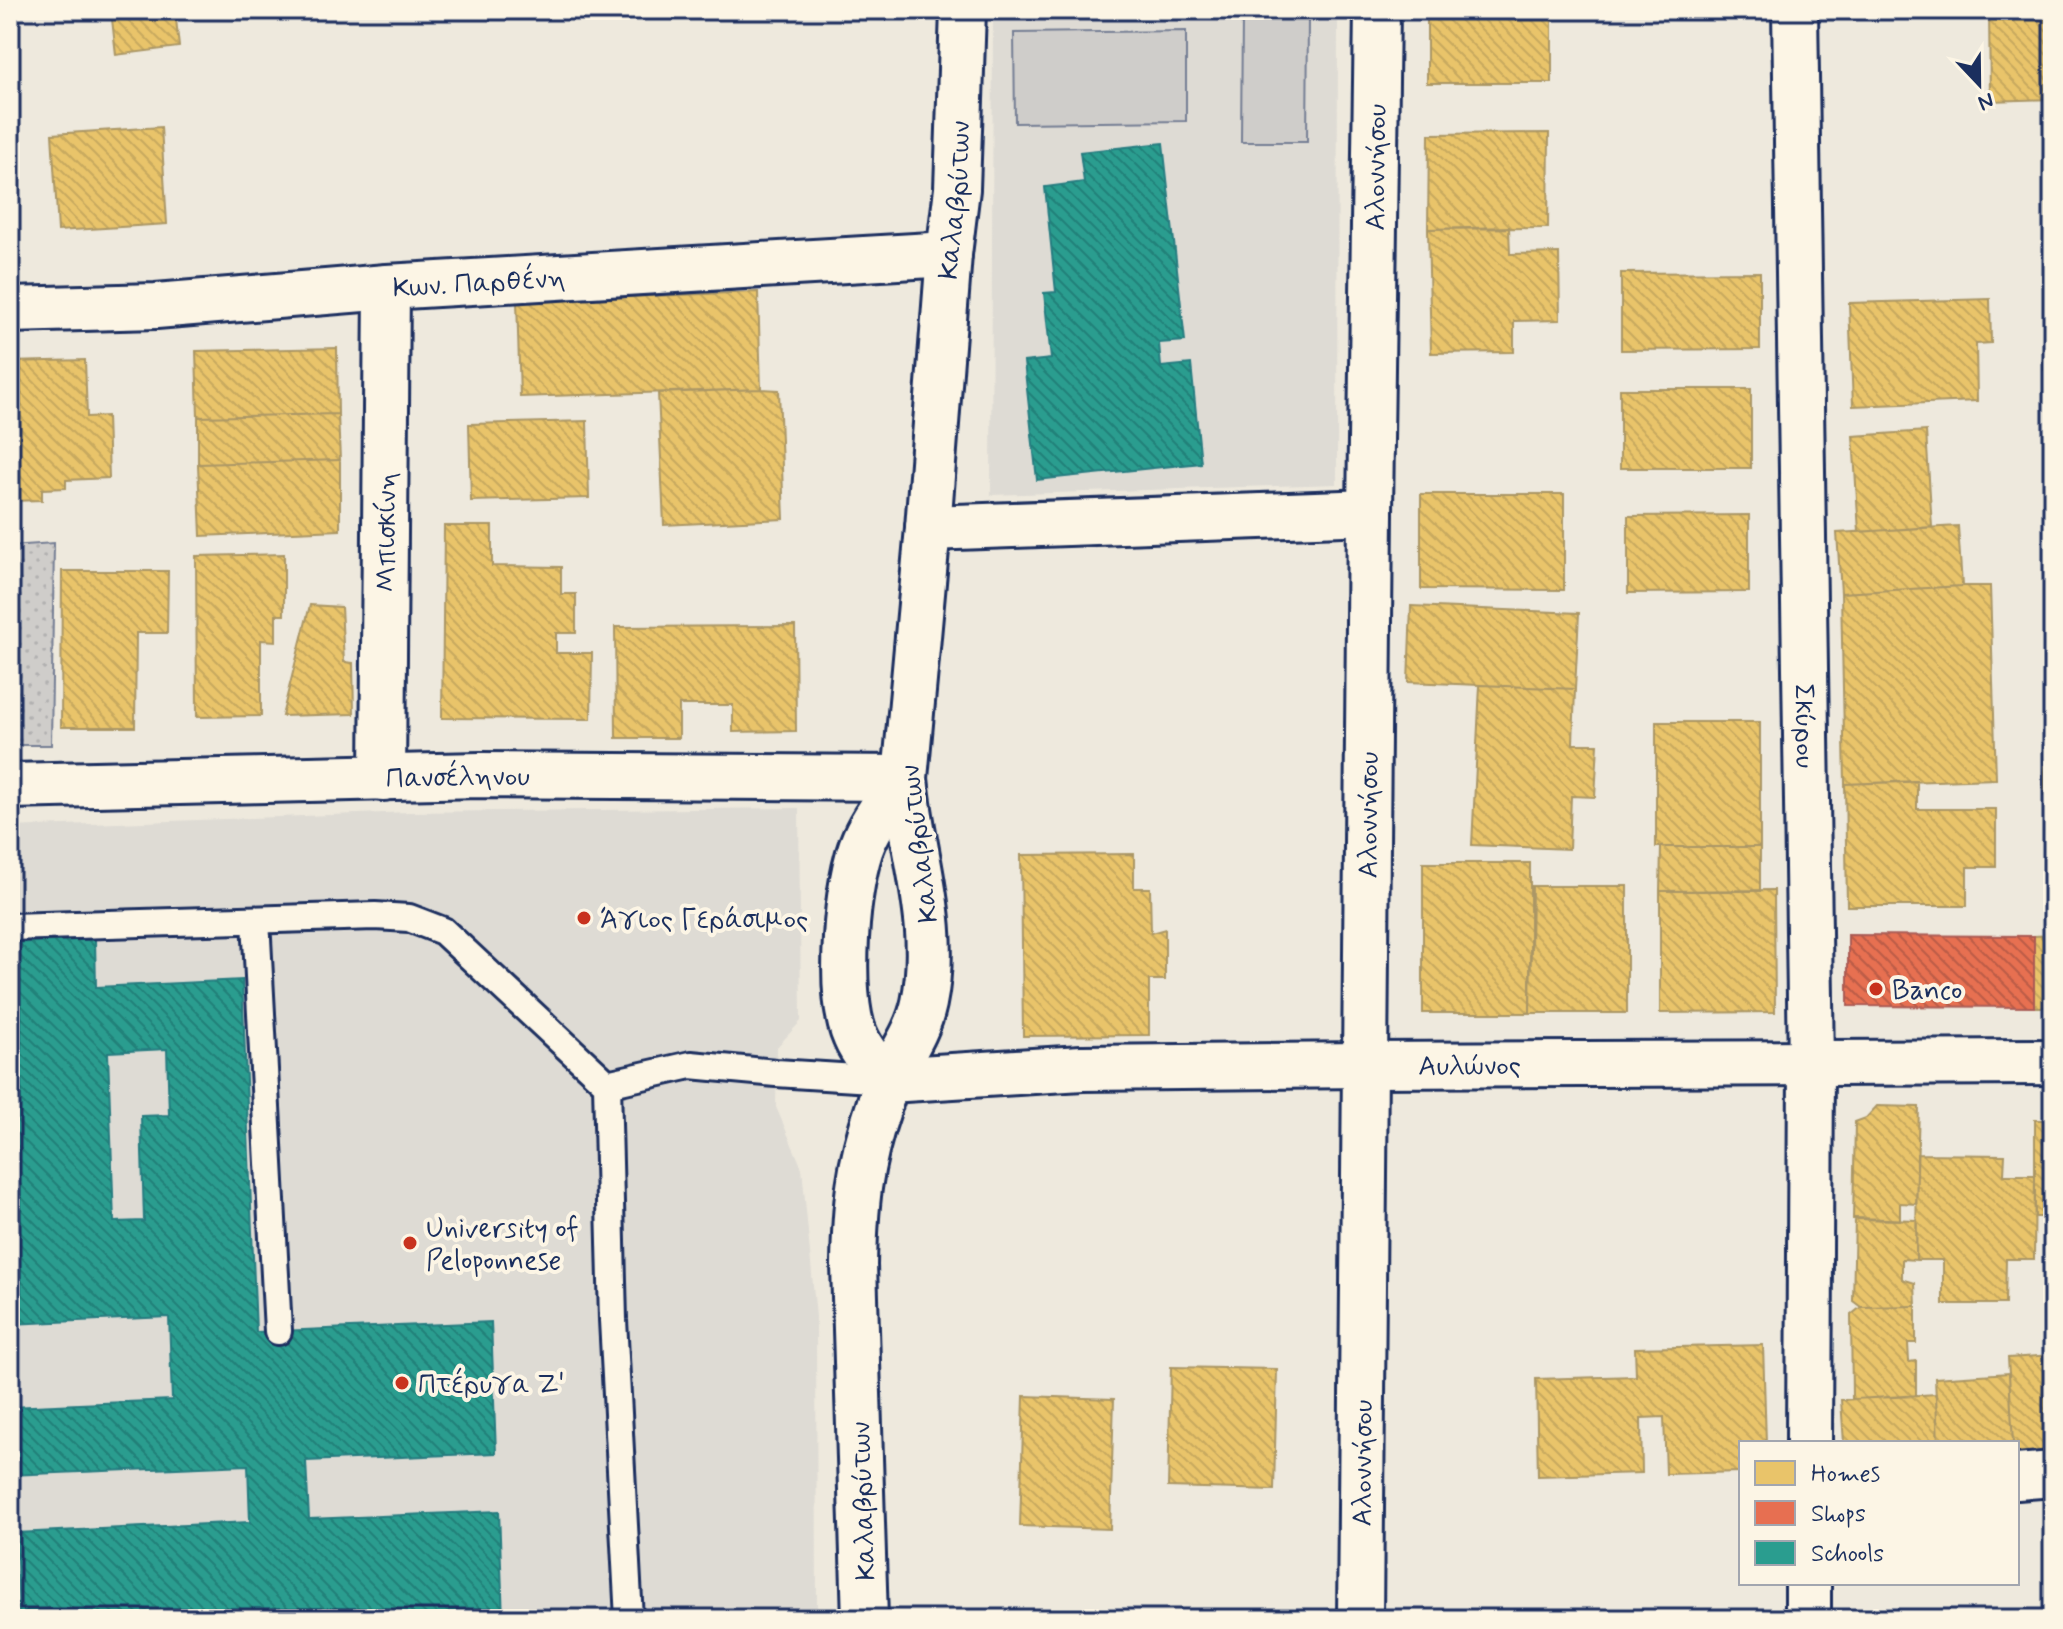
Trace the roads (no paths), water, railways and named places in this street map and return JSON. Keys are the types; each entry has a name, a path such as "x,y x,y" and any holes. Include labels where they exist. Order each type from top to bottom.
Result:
{"street":[{"name":"Καλαβρύτων","path":"865,1619 854,1225 862,1163 869,1136 888,1080 919,1020 928,982 930,952 924,889 905,778 957,189 963,10"},
{"name":"Αλοννήσου","path":"1360,1619 1377,10"},
{"name":"Σκύρου","path":"1795,10 1811,1064 1809,1441"},
{"name":"Κων. Παρθένη","path":"10,310 156,306 387,287 949,254"},
{"name":"Μπισκίνη","path":"383,778 387,287"},
{"path":"928,528 1370,512"},
{"name":"Πανσέληνου","path":"10,786 480,775 905,778"},
{"path":"888,1080 874,1066 855,1037 850,1022 845,986 847,927 851,888 862,842 905,778"},
{"name":"Αυλώνος","path":"888,1080 1082,1068 2053,1062"},
{"path":"2019,1477 2053,1474"},
{"path":"1808,1585 1808,1619"}],"lane":[{"path":"10,927 375,916 409,918 443,931 607,1084 613,1320 629,1619"},
{"path":"256,920 278,1331"},
{"path":"607,1084 691,1065 888,1080"}],"place":[{"name":"Άγιος Γεράσιμος","path":"584,918"},
{"name":"Banco","path":"1876,989"},
{"name":"University of Peloponnese","path":"410,1243"},
{"name":"Πτέρυγα Ζ'","path":"402,1383"}]}
